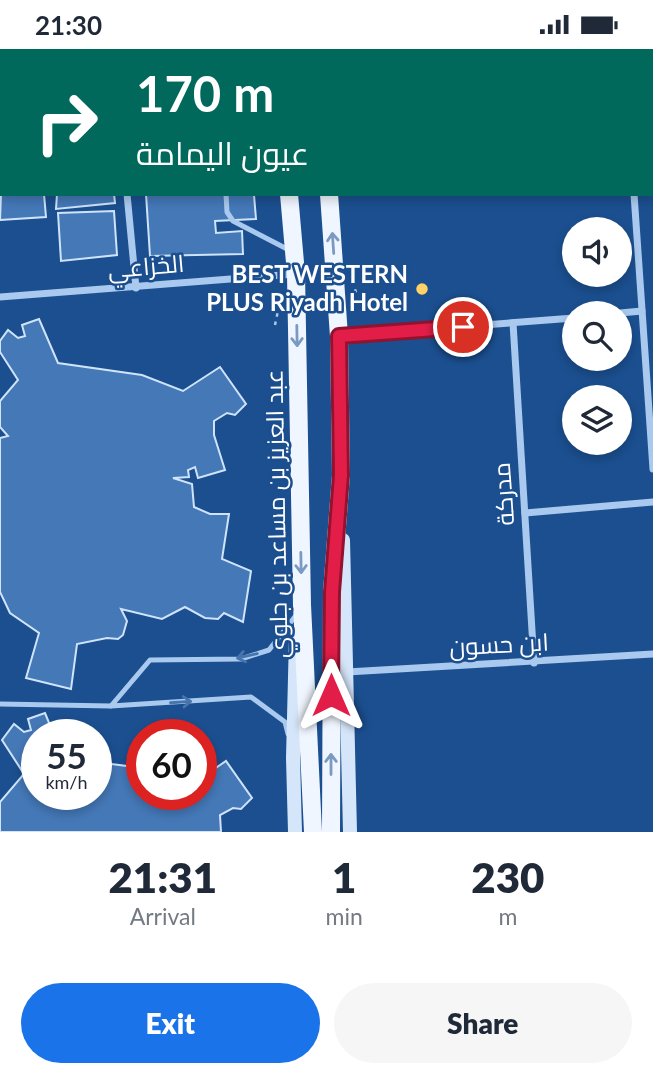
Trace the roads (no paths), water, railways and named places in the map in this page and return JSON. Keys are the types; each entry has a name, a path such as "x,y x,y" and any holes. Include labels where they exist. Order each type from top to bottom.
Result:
{"main road":[{"name":"عبد العزيز بن مساعد بن جلوي","path":"289,196 296,274 299,610 313,832"},
{"path":"329,196 339,336 350,832"},
{"path":"331,832 332,592 341,475"},
{"path":"295,832 293,758 299,610"}],"street":[{"path":"127,196 136,288"},
{"path":"634,196 653,469"},
{"name":"الخزاعي","path":"0,297 296,274"},
{"path":"632,312 642,311"},
{"path":"339,336 562,319"},
{"name":"مدركة","path":"513,323 534,663"},
{"path":"525,513 653,502"},
{"name":"ابن حسون","path":"347,672 653,654"}],"lane":[{"path":"226,196 227,212 233,221 294,253"},
{"path":"111,706 150,660 241,659 269,650 299,610"},
{"path":"0,704 111,706 251,697 285,722 293,758"}],"place":[{"name":"BEST WESTERN PLUS Riyadh Hotel","path":"422,289"}]}
